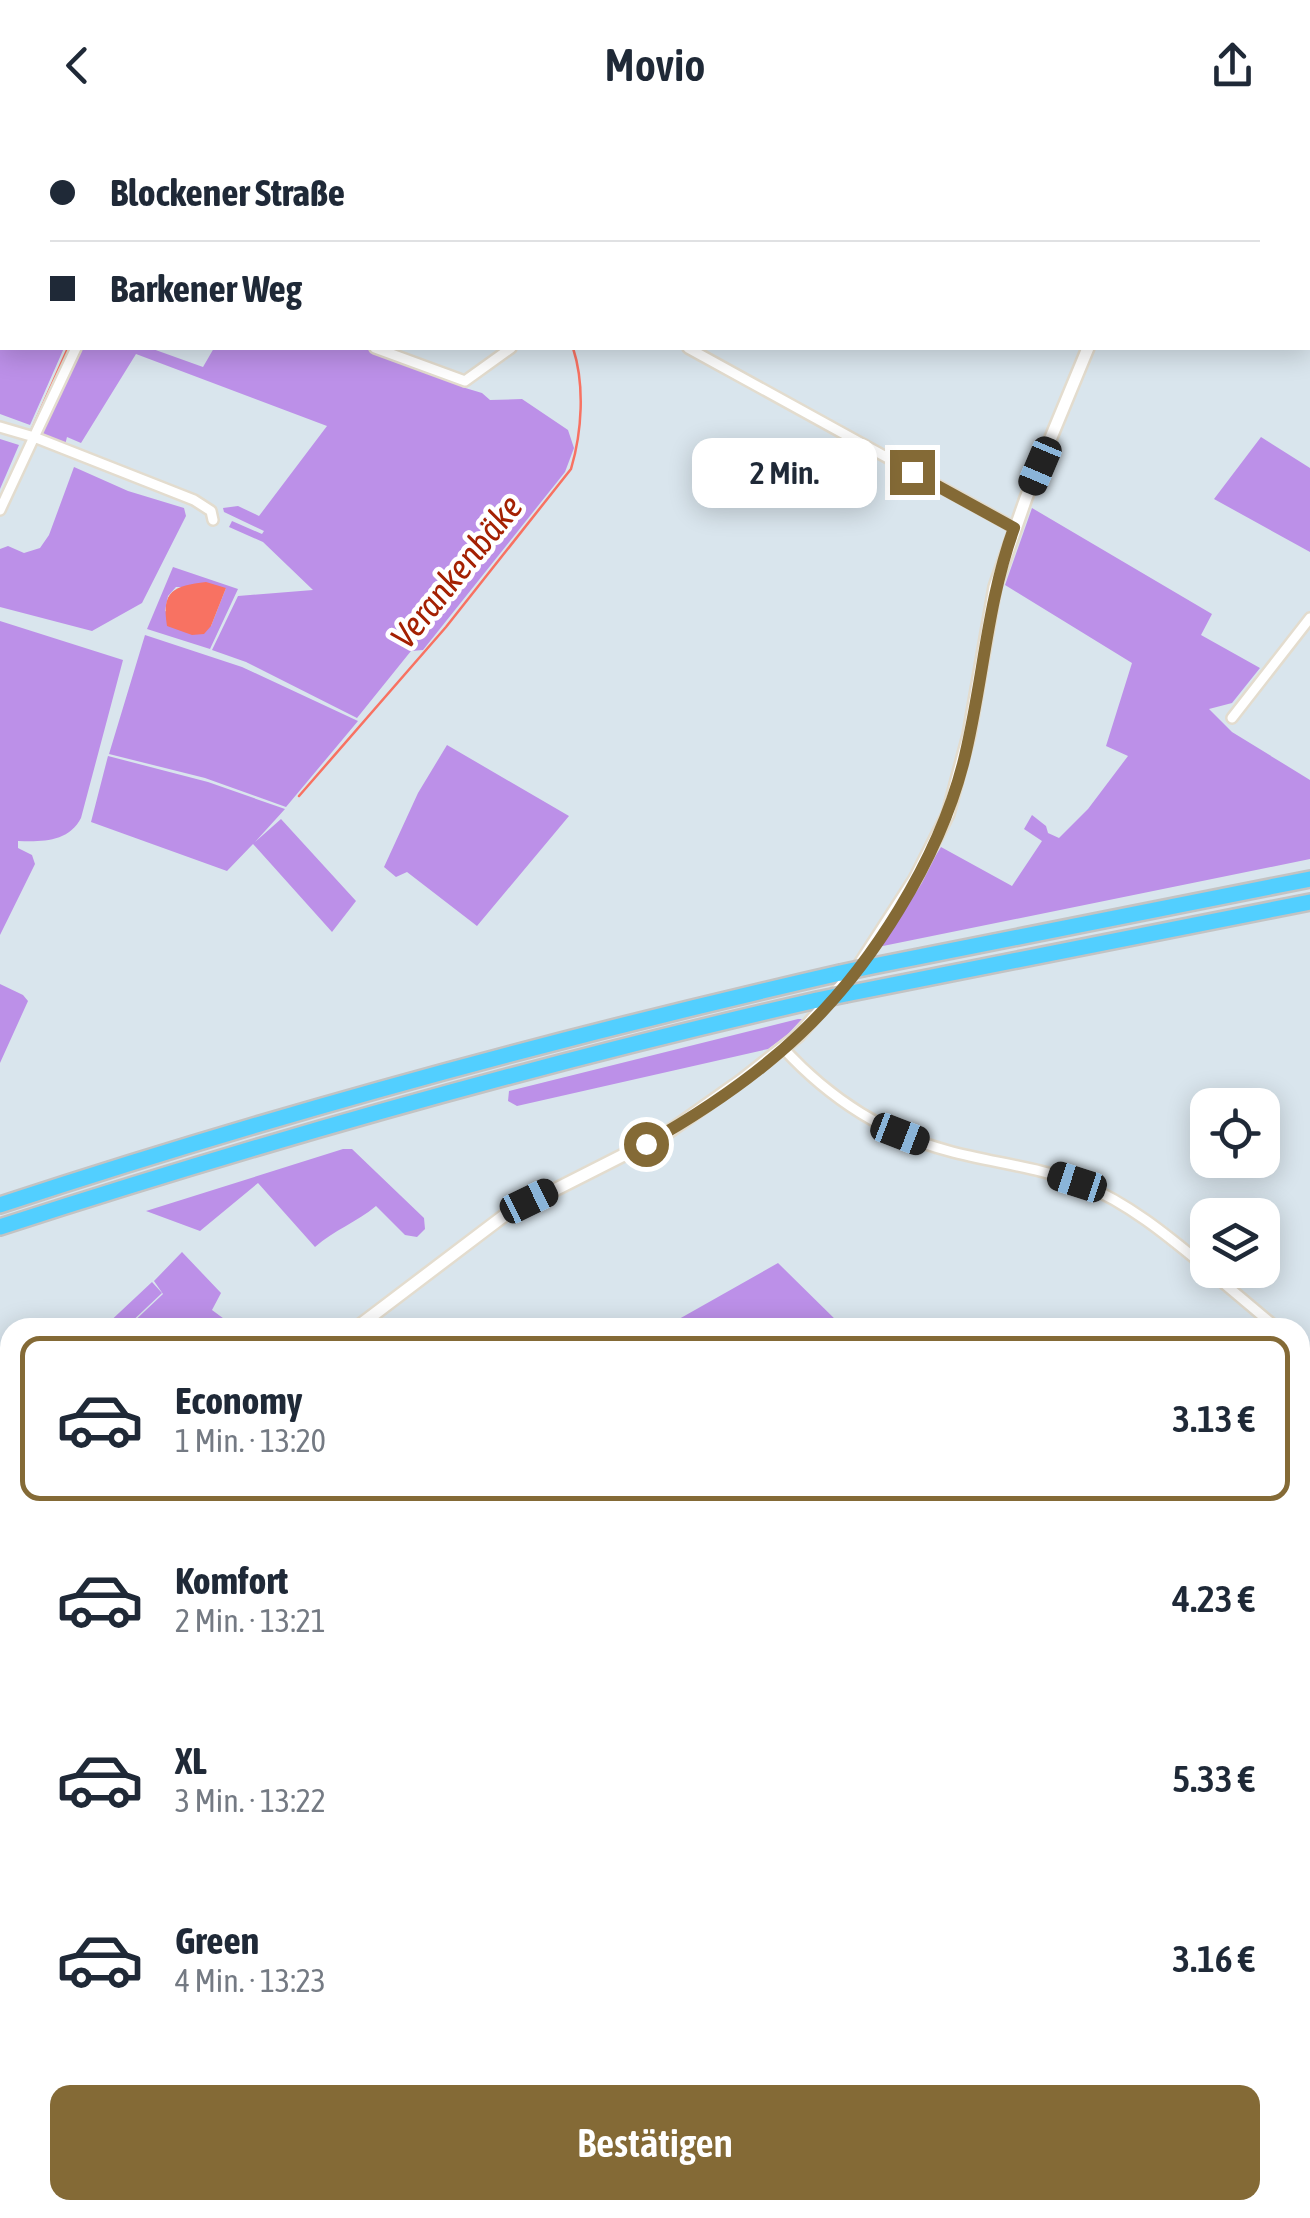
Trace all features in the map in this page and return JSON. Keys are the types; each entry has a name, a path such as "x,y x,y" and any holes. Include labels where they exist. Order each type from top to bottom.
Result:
{"highway":[{"path":"0,1205 217,1136 467,1065 840,973 1310,880"},
{"path":"0,1227 218,1158 482,1083 817,1000 1310,902"}],"street":[{"path":"0,510 75,350"},
{"path":"381,350 466,381 509,350"},
{"path":"692,350 1014,528"},
{"path":"369,1318 505,1215 666,1133 782,1048 818,1016 860,964 942,830 970,735 995,586 1014,528 1087,350"},
{"path":"0,426 194,500 211,511 213,520"},
{"path":"1232,718 1310,618"},
{"path":"782,1048 842,1102 885,1128 934,1147 1040,1170 1094,1189 1144,1218 1190,1255"},
{"path":"1229,1288 1264,1318"}],"shaded area":[{"path":"0,350 63,350 30,425 0,414"},
{"path":"77,350 156,350 203,367 213,350 376,350 466,384 462,387 490,400 522,399 568,430 574,448 565,472 423,650 411,651 357,718 246,662 212,650 238,596 313,590 263,542 229,527 232,521 262,534 264,531 223,508 238,506 259,516 327,426 136,354 81,443 67,437 65,445 38,434"},
{"path":"1261,437 1310,468 1310,552 1214,499"},
{"path":"0,439 19,445 0,489"},
{"path":"74,467 128,491 184,508 186,516 142,603 92,631 0,607 0,549 8,546 24,553 40,548 49,535"},
{"path":"1032,508 1212,614 1201,635 1260,668 1232,703 1209,709 1232,732 1310,780 1310,859 878,947 941,847 1012,886 1042,841 1024,829 1032,815 1046,826 1048,833 1059,838 1088,809 1128,756 1106,746 1132,663 1005,585"},
{"path":"173,567 238,589 210,649 147,629","holes":["176,587 226,588 211,626 165,611 168,596"]},
{"path":"206,582 226,588 204,634 192,635 167,626 166,604 172,592"},
{"path":"0,621 123,660 81,818 62,836 18,841 18,848 32,855 35,864 0,935"},
{"path":"145,635 242,667 358,721 286,807 205,778 109,754"},
{"path":"447,745 569,816 477,926 407,872 396,877 384,867 418,793"},
{"path":"108,756 208,782 285,809 255,842 281,819 356,901 332,932 253,844 227,871 91,822"},
{"path":"0,984 28,1001 0,1063"},
{"path":"802,1019 768,1049 517,1106 508,1101 509,1091"},
{"path":"352,1149 424,1218 425,1229 417,1237 405,1235 376,1206 315,1247 258,1183 200,1231 146,1211"},
{"path":"182,1252 221,1293 212,1310 223,1318 138,1318 163,1294 154,1281"},
{"path":"778,1263 834,1318 681,1318"},
{"path":"152,1282 162,1293 136,1318 114,1318"}],"waterway":[{"path":"32,429 67,350"},
{"name":"Verankenbäke","path":"299,796 446,627 571,469 581,408 573,350"}],"route":[{"path":"646,1144 742,1080 818,1016 879,937 942,830 970,735 995,586 1014,528 912,472"}]}
